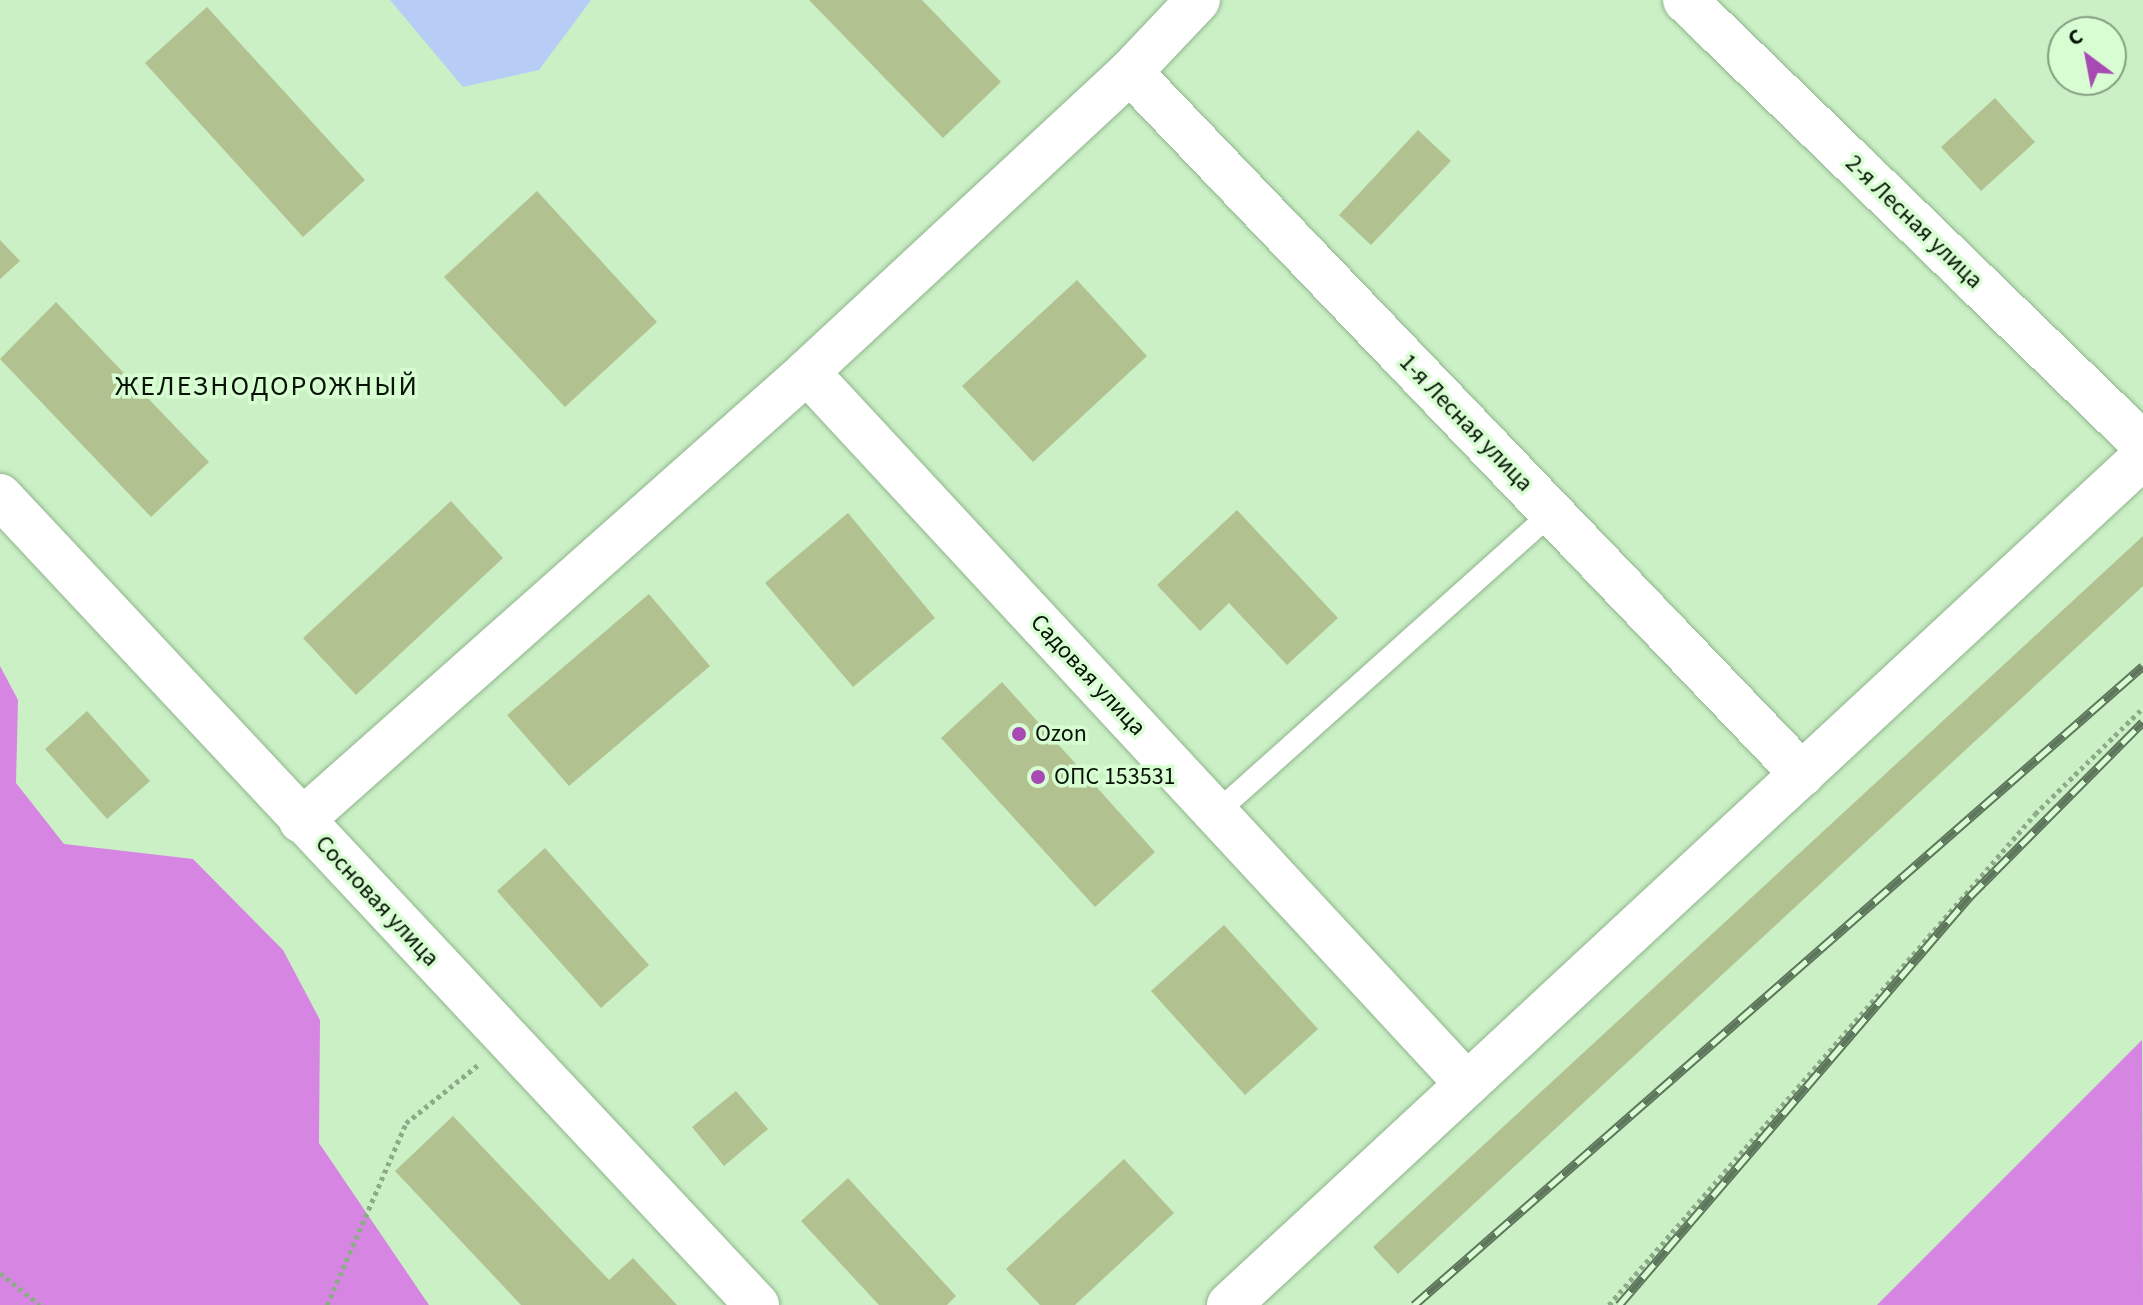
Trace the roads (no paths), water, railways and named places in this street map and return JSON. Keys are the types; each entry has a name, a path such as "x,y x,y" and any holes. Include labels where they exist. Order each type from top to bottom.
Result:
{"street":[{"path":"301,821 807,372 1130,72 1198,0"},
{"name":"2-я Лесная улица","path":"1685,0 2143,444"},
{"name":"1-я Лесная улица","path":"1130,72 1802,774"},
{"name":"Садовая улица","path":"807,372 1467,1084"},
{"path":"1229,1305 2143,457"},
{"name":"Сосновая улица","path":"0,496 757,1305"}],"lane":[{"path":"1216,813 1552,513"}],"water":[{"path":"390,0 591,0 539,70 463,87"}],"railway":[{"path":"1414,1305 2143,666"},
{"path":"1619,1305 1970,896 2143,722"}],"place":[{"name":"Ozon","path":"1019,734"},
{"name":"ОПС 153531","path":"1038,777"}],"district":[{"name":"ЖЕЛЕЗНОДОРОЖНЫЙ","path":"267,386"}]}
